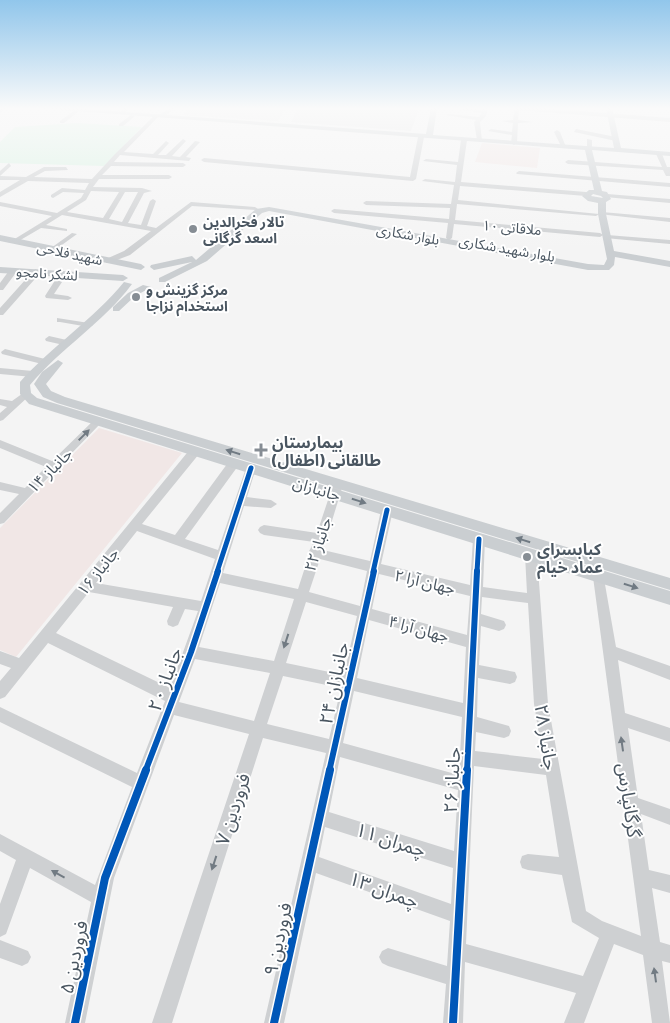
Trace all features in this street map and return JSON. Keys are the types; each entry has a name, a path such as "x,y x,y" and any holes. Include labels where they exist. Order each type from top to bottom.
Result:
{"main road":[{"path":"588,156 608,255 670,268"},
{"name":"بلوار شهید شکاری","path":"255,209 262,206 280,207 596,264 604,261 608,255"},
{"path":"154,267 176,264 199,256 255,209"},
{"name":"بلوار شکاری","path":"146,287 204,259 264,209 358,222 588,267 606,268 610,266 608,255"},
{"name":"شهید فلاحی","path":"0,238 109,261 141,267 154,267"},
{"path":"64,273 86,272 98,264 94,258"},
{"path":"623,258 670,264"},
{"name":"جانبازان","path":"141,267 129,271 111,308 46,374 40,384 47,394 195,451 251,468 336,488 387,510 670,598"},
{"path":"154,267 163,272 162,280"},
{"name":"لشکر نامجو","path":"4,271 64,273 125,281 146,287"},
{"name":"جانبازان","path":"146,287 89,324 46,362 24,385 26,394 33,401 98,421 142,430 670,584"}],"street":[{"path":"15,241 79,202 117,156"},
{"path":"154,156 182,161"},
{"path":"182,161 186,156"},
{"path":"204,160 413,178 418,156"},
{"path":"449,238 462,156"},
{"path":"519,173 670,183 668,169 660,156"},
{"path":"109,164 182,161 189,159"},
{"path":"426,162 461,164"},
{"path":"568,162 668,169"},
{"path":"0,165 9,164 0,176"},
{"path":"0,195 44,169 66,170"},
{"path":"0,176 30,179 169,177"},
{"path":"48,188 57,179"},
{"path":"425,181 670,201"},
{"path":"14,188 22,189"},
{"path":"53,196 62,190 146,190 124,224"},
{"path":"105,220 123,190"},
{"path":"142,228 153,201"},
{"path":"366,203 454,204 670,220"},
{"path":"0,204 156,230"},
{"path":"109,261 126,253 190,204 255,209"},
{"path":"358,204 358,222"},
{"name":"۱۰ ملاقاتی","path":"452,223 334,210 670,242"},
{"path":"412,220 452,223"},
{"path":"41,226 65,230"},
{"path":"54,249 74,234"},
{"path":"0,288 4,271"},
{"path":"0,313 38,271"},
{"path":"64,273 49,296 68,298"},
{"path":"60,320 89,324"},
{"path":"49,339 68,343"},
{"path":"5,352 46,362"},
{"path":"0,371 33,374"},
{"path":"0,418 26,394"},
{"path":"0,402 14,405"},
{"name":"جانباز ۱۴","path":"0,520 98,421"},
{"path":"0,444 53,466"},
{"name":"جانباز ۱۶","path":"0,692 195,451"},
{"path":"177,541 234,463"},
{"name":"۲۰ جانباز","path":"101,898 105,878 191,652 251,468"},
{"path":"0,486 27,492"},
{"name":"۲۲ جانباز","path":"301,595 336,488"},
{"path":"240,501 270,504"},
{"name":"جانبازان ۲۴","path":"309,862 387,510"},
{"path":"134,526 222,556"},
{"path":"264,530 319,538"},
{"name":"جانباز ۲۶","path":"453,1023 478,539"},
{"name":"۲ جهان آرا","path":"314,553 374,569 476,592 527,598"},
{"name":"جانباز ۲۸","path":"531,555 541,704 578,916 583,921 610,932"},
{"name":"۴ جهان آرا","path":"215,577 301,595 473,642"},
{"name":"گرگانپارس","path":"599,577 662,1023"},
{"path":"85,586 205,607"},
{"name":"فروردین ۷","path":"162,1023 301,595"},
{"path":"173,621 181,603"},
{"path":"474,618 498,625"},
{"path":"46,636 109,666 172,702 466,786"},
{"path":"609,651 670,673"},
{"path":"191,652 277,667 407,697 504,731"},
{"path":"0,657 21,666"},
{"path":"472,670 510,677"},
{"path":"0,714 141,784"},
{"path":"619,718 670,735"},
{"path":"467,758 552,768"},
{"path":"630,803 670,818"},
{"name":"۱۱ چمران","path":"319,816 462,862"},
{"path":"0,842 101,898"},
{"path":"0,928 26,857"},
{"name":"۱۳ چمران","path":"309,862 459,916"},
{"name":"فروردین ۹","path":"274,1023 309,862"},
{"path":"528,862 569,867"},
{"path":"641,877 670,884"},
{"name":"فروردین ۵","path":"75,1023 101,898"},
{"path":"574,1023 610,932 651,949 670,954"},
{"path":"0,950 22,957"},
{"path":"457,951 588,987"},
{"path":"388,957 456,978"}],"shaded area":[{"path":"477,156 539,156 537,168 475,162"},
{"path":"99,428 182,453 16,657 0,650 0,528"}],"green space":[{"path":"0,156 114,156 104,166 0,163"}],"cycle path":[{"path":"75,1023 105,878 191,652 251,468"},
{"path":"274,1023 387,510"},
{"path":"453,1023 479,539"}],"place":[{"name":"تالار فخرالدین اسعد گرگانی","path":"193,229"},
{"name":"مرکز گزینش و استخدام نزاجا","path":"136,297"},
{"name":"بیمارستان طالقانی (اطفال)","path":"261,450"},
{"name":"کبابسرای عماد خیام","path":"527,557"}]}
